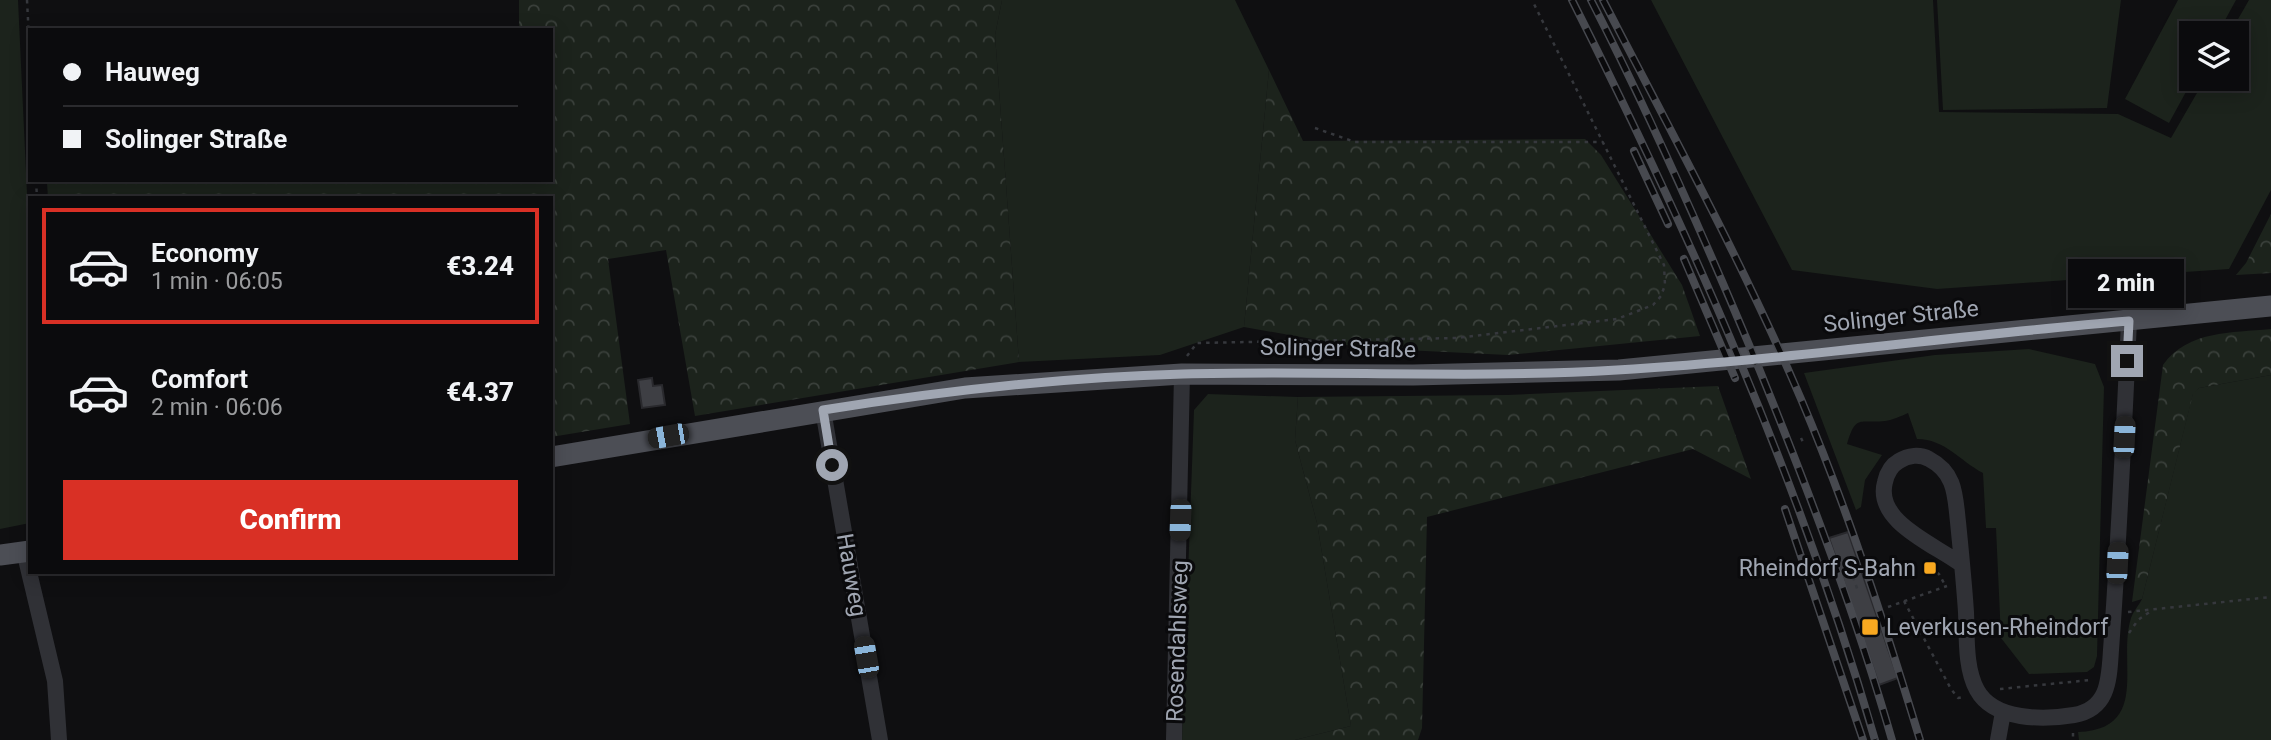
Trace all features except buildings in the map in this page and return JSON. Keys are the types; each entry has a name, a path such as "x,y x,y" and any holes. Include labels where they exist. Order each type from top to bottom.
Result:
{"main road":[{"name":"Solinger Straße","path":"553,457 965,388 1182,374 1514,374 1619,370 2271,306"},
{"path":"0,555 27,551"}],"street":[{"path":"1962,565 1889,514 1884,500 1884,485 1889,470 1898,461 1911,456 1926,457 1942,467 1950,476 1955,489 1962,565 1969,665 1977,691 2003,712 2022,716 2073,715 2090,710 2105,696 2110,678 2129,321"},
{"name":"Rosendahlsweg","path":"1174,740 1182,374"},
{"name":"Hauweg","path":"823,410 880,740"},
{"path":"32,574 55,681 59,740"},
{"path":"1998,740 2003,712"}],"path":[{"path":"27,0 28,28"},
{"path":"1182,374 1186,358 1197,343 1457,338 1617,319 1653,305 1665,285 1664,265 1532,0"},
{"path":"1315,128 1354,142 1603,142"},
{"path":"1801,438 1804,444"},
{"path":"1930,568 1939,574 1946,586"},
{"path":"1853,577 1858,591"},
{"path":"1888,607 1932,591"},
{"path":"2114,613 2271,597"},
{"path":"1904,601 1958,698 1977,691 2110,678"},
{"path":"2127,636 2138,620 2154,610"}],"green space":[{"path":"0,0 18,0 28,215 28,523 0,529"},
{"path":"519,0 1002,0 995,35 1019,362 695,416 666,250 608,259 630,424 553,437 553,196 48,196 47,182 553,182 553,28 519,28"},
{"path":"1002,0 1235,0 1269,70 1244,327 1160,355 1019,362 995,35"},
{"path":"1651,0 1933,0 1939,112 2118,114 2171,138 2198,91 2249,91 2249,21 2237,21 2249,0 2271,0 2271,190 2229,269 1937,289 1792,270"},
{"path":"1937,0 2121,0 2107,108 1943,110"},
{"path":"2178,0 2236,0 2225,21 2179,21 2179,91 2186,91 2169,123 2125,99"},
{"path":"1269,70 1303,141 1585,139 1601,155 1682,285 1700,336 1508,355 1363,348 1244,327"},
{"path":"2271,214 2271,273 2236,275 2246,263"},
{"path":"2271,329 2271,375 2199,388 2193,394 2142,599 2132,602 2163,365 2185,345 2198,339 2226,333"},
{"path":"2029,349 2095,364 2104,387 2097,656 2094,667 2087,672 2029,674 2001,638 1996,528 1986,528 1983,473 1944,447 1917,439 1908,413 1888,420 1860,422 1853,428 1847,444 1882,455 1865,480 1861,507 1856,510 1804,373 1935,355"},
{"path":"2271,375 2271,740 2079,740 2078,732 2101,728 2115,719 2123,706 2127,690 2131,618 2142,599 2193,393 2199,388"},
{"path":"1718,386 1751,479 1693,449 1427,517 1422,728 1418,740 1295,740 1351,726 1317,523 1295,440 1298,397 1508,395"},
{"path":"1208,394 1298,397 1295,440 1317,523 1351,726 1295,740 1182,740 1194,410"}],"railway":[{"path":"1572,0 1660,180 1741,363 1813,550 1846,644 1875,740"},
{"path":"1591,0 1679,184 1760,371 1831,554 1892,740"},
{"path":"1603,0 1731,248 1801,399 1865,568 1920,740"},
{"path":"1634,151 1668,224"},
{"path":"1684,259 1735,378"},
{"path":"1785,509 1863,740"}],"place":[{"name":"Rheindorf S-Bahn","path":"1930,568"},
{"name":"Leverkusen-Rheindorf","path":"1870,627"}],"route":[{"path":"832,465 823,410 965,388 1075,379 1182,374 1413,375 1619,370 2129,321 2127,361"}]}
